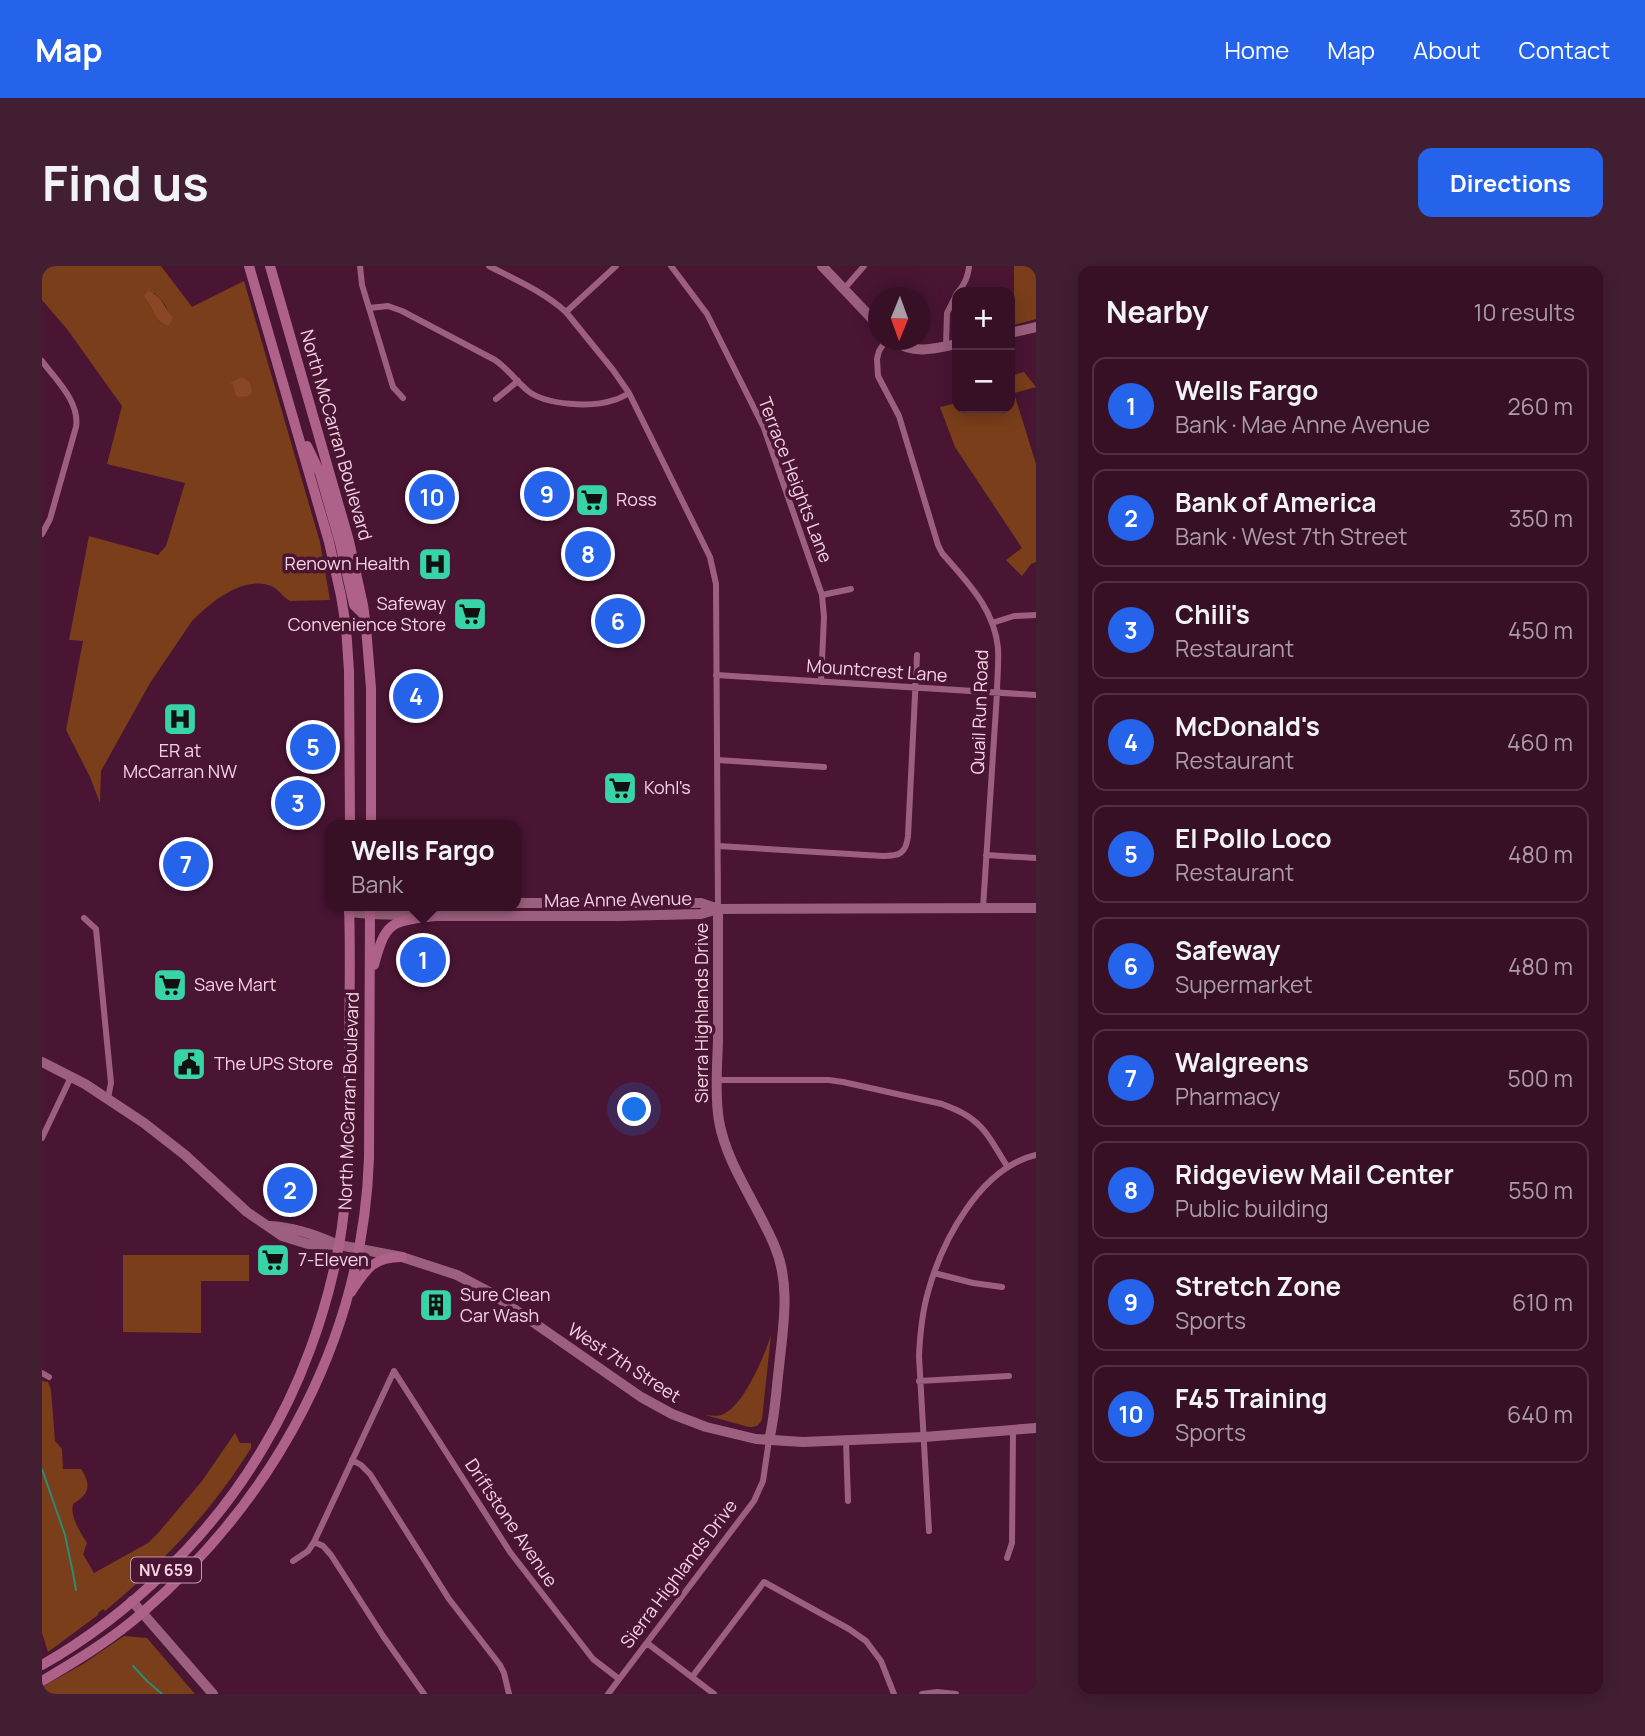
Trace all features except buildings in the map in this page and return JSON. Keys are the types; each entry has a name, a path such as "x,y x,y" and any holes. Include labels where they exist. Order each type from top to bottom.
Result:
{"main road":[{"name":"North McCarran Boulevard","path":"249,266 329,542 344,614 349,671 350,820"},
{"name":"North McCarran Boulevard","path":"270,266 349,541 364,615 371,688 370,820"},
{"path":"822,266 868,314"},
{"path":"1015,333 1036,327"},
{"path":"931,350 952,345"},
{"path":"296,429 320,473 354,605 364,615"},
{"name":"Mae Anne Avenue","path":"521,903 701,903 718,909"},
{"name":"Mae Anne Avenue","path":"381,911 435,916 618,916 701,914 718,909 1036,908"},
{"name":"Sierra Highlands Drive","path":"718,909 719,1122 736,1169 776,1249 785,1286 773,1425 769,1440"},
{"name":"North McCarran Boulevard","path":"42,1665 84,1639 132,1601 201,1533 264,1448 293,1391 327,1297 344,1209 348,1159 349,911"},
{"name":"North McCarran Boulevard","path":"42,1681 143,1613 216,1539 274,1463 305,1409 320,1376 348,1297 366,1197 370,911"},
{"path":"370,982 381,941 387,930 402,921 435,916"},
{"name":"West 7th Street","path":"42,1062 108,1098 166,1140 247,1212 290,1239 402,1257 457,1275 479,1286 619,1383 663,1410 690,1421 722,1432 769,1440 803,1442 924,1437 1036,1428"},
{"path":"348,1297 371,1265 388,1257 402,1257"},
{"path":"132,1601 213,1694"}],"street":[{"path":"360,266 362,285 393,387 403,398"},
{"name":"Sierra Highlands Drive","path":"489,266 500,268 546,296 566,312 613,370 629,393 710,556 716,584 718,909"},
{"path":"566,312 617,266"},
{"name":"Terrace Heights Lane","path":"671,266 707,314 764,428 822,595 824,617 821,682"},
{"path":"844,289 864,266"},
{"path":"962,287 969,267"},
{"path":"946,346 947,313 952,304"},
{"path":"369,308 388,306 402,311 495,360 507,368 528,391 556,403 613,401 629,393"},
{"name":"Quail Run Road","path":"880,350 878,376 899,416 938,545 981,600 992,623 997,644 997,693 983,908"},
{"path":"42,361 73,403 77,415 50,519 42,534"},
{"path":"496,399 518,381"},
{"path":"822,595 851,589"},
{"path":"992,623 1014,616 1036,615"},
{"path":"718,846 883,856 901,853 907,846 908,836 917,655"},
{"name":"Mountcrest Lane","path":"716,675 1036,695"},
{"path":"717,760 824,767"},
{"path":"986,855 1036,858"},
{"path":"83,918 96,929 111,1083 108,1098"},
{"path":"42,1138 71,1077"},
{"path":"717,1080 836,1081 942,1104 973,1119 1007,1167"},
{"path":"929,1531 919,1381 920,1335 928,1292 943,1250 963,1214 989,1182 1007,1167 1036,1154"},
{"path":"934,1273 1002,1287"},
{"name":"Driftstone Avenue","path":"352,1460 394,1371 510,1552 593,1659 619,1679"},
{"path":"919,1381 1009,1376"},
{"path":"1007,1558 1012,1543 1013,1431"},
{"name":"Sierra Highlands Drive","path":"608,1694 754,1501 763,1481 769,1440"},
{"path":"846,1441 848,1501"},
{"path":"293,1561 314,1542 352,1460 361,1465 370,1474 449,1599 500,1665 509,1694"},
{"path":"314,1542 323,1546 331,1555 424,1694"},
{"path":"692,1677 764,1582 856,1633 874,1650 881,1661 894,1694"},
{"path":"647,1643 714,1694"},
{"path":"922,1694 956,1694"}],"shaded area":[{"path":"42,266 161,266 192,307 244,281 320,542 330,600 290,601 271,586 247,585 227,593 199,614 150,683 101,771 100,803 66,730 83,641 69,640 89,536 158,555 166,546 185,483 107,464 122,406 67,329 42,300","holes":["154,293 167,311 167,326 157,318 148,302"]},
{"path":"1014,266 1036,266 1036,319 1015,325"},
{"path":"148,291 160,299 173,318 167,326 155,316 144,296"},
{"path":"1024,372 1036,387 1015,393 1015,375"},
{"path":"241,377 251,385 251,394 248,396 238,397 233,384 230,383"},
{"path":"1015,396 1036,464 1036,562 1031,564 1022,576 1006,560 1022,548 955,447 940,407 952,404 952,413 1015,413"},
{"path":"123,1255 249,1255 249,1281 201,1281 201,1333 123,1332"},
{"path":"771,1335 760,1423 749,1427 705,1415 725,1414 741,1398"},
{"path":"42,1381 48,1382 51,1390 55,1441 62,1449 63,1469 81,1469 87,1480 88,1485 83,1497 73,1504 72,1509 76,1524 87,1543 83,1554 94,1573 148,1543 202,1481 235,1433 240,1443 251,1443 251,1448 236,1471 185,1536 105,1611 103,1609 48,1652 42,1633"},
{"path":"124,1636 147,1638 195,1694 42,1694 42,1687 83,1664"}],"waterway":[{"path":"42,1469 65,1535 76,1590"},
{"path":"133,1666 162,1694"}],"place":[{"name":"Stretch Zone","path":"547,494"},
{"name":"F45 Training","path":"432,497"},
{"name":"Ross","path":"592,500"},
{"name":"Ridgeview Mail Center","path":"588,554"},
{"name":"Renown Health","path":"435,564"},
{"name":"Safeway Convenience Store","path":"470,614"},
{"name":"Safeway","path":"618,621"},
{"name":"McDonald's","path":"416,696"},
{"name":"ER at McCarran NW","path":"180,719"},
{"name":"El Pollo Loco","path":"313,747"},
{"name":"Kohl's","path":"620,788"},
{"name":"Chili's","path":"298,803"},
{"name":"Walgreens","path":"186,864"},
{"name":"Wells Fargo","path":"423,960"},
{"name":"Save Mart","path":"170,985"},
{"name":"The UPS Store","path":"189,1064"},
{"name":"Bank of America","path":"290,1190"},
{"name":"7-Eleven","path":"273,1260"},
{"name":"Sure Clean Car Wash","path":"436,1305"}]}
